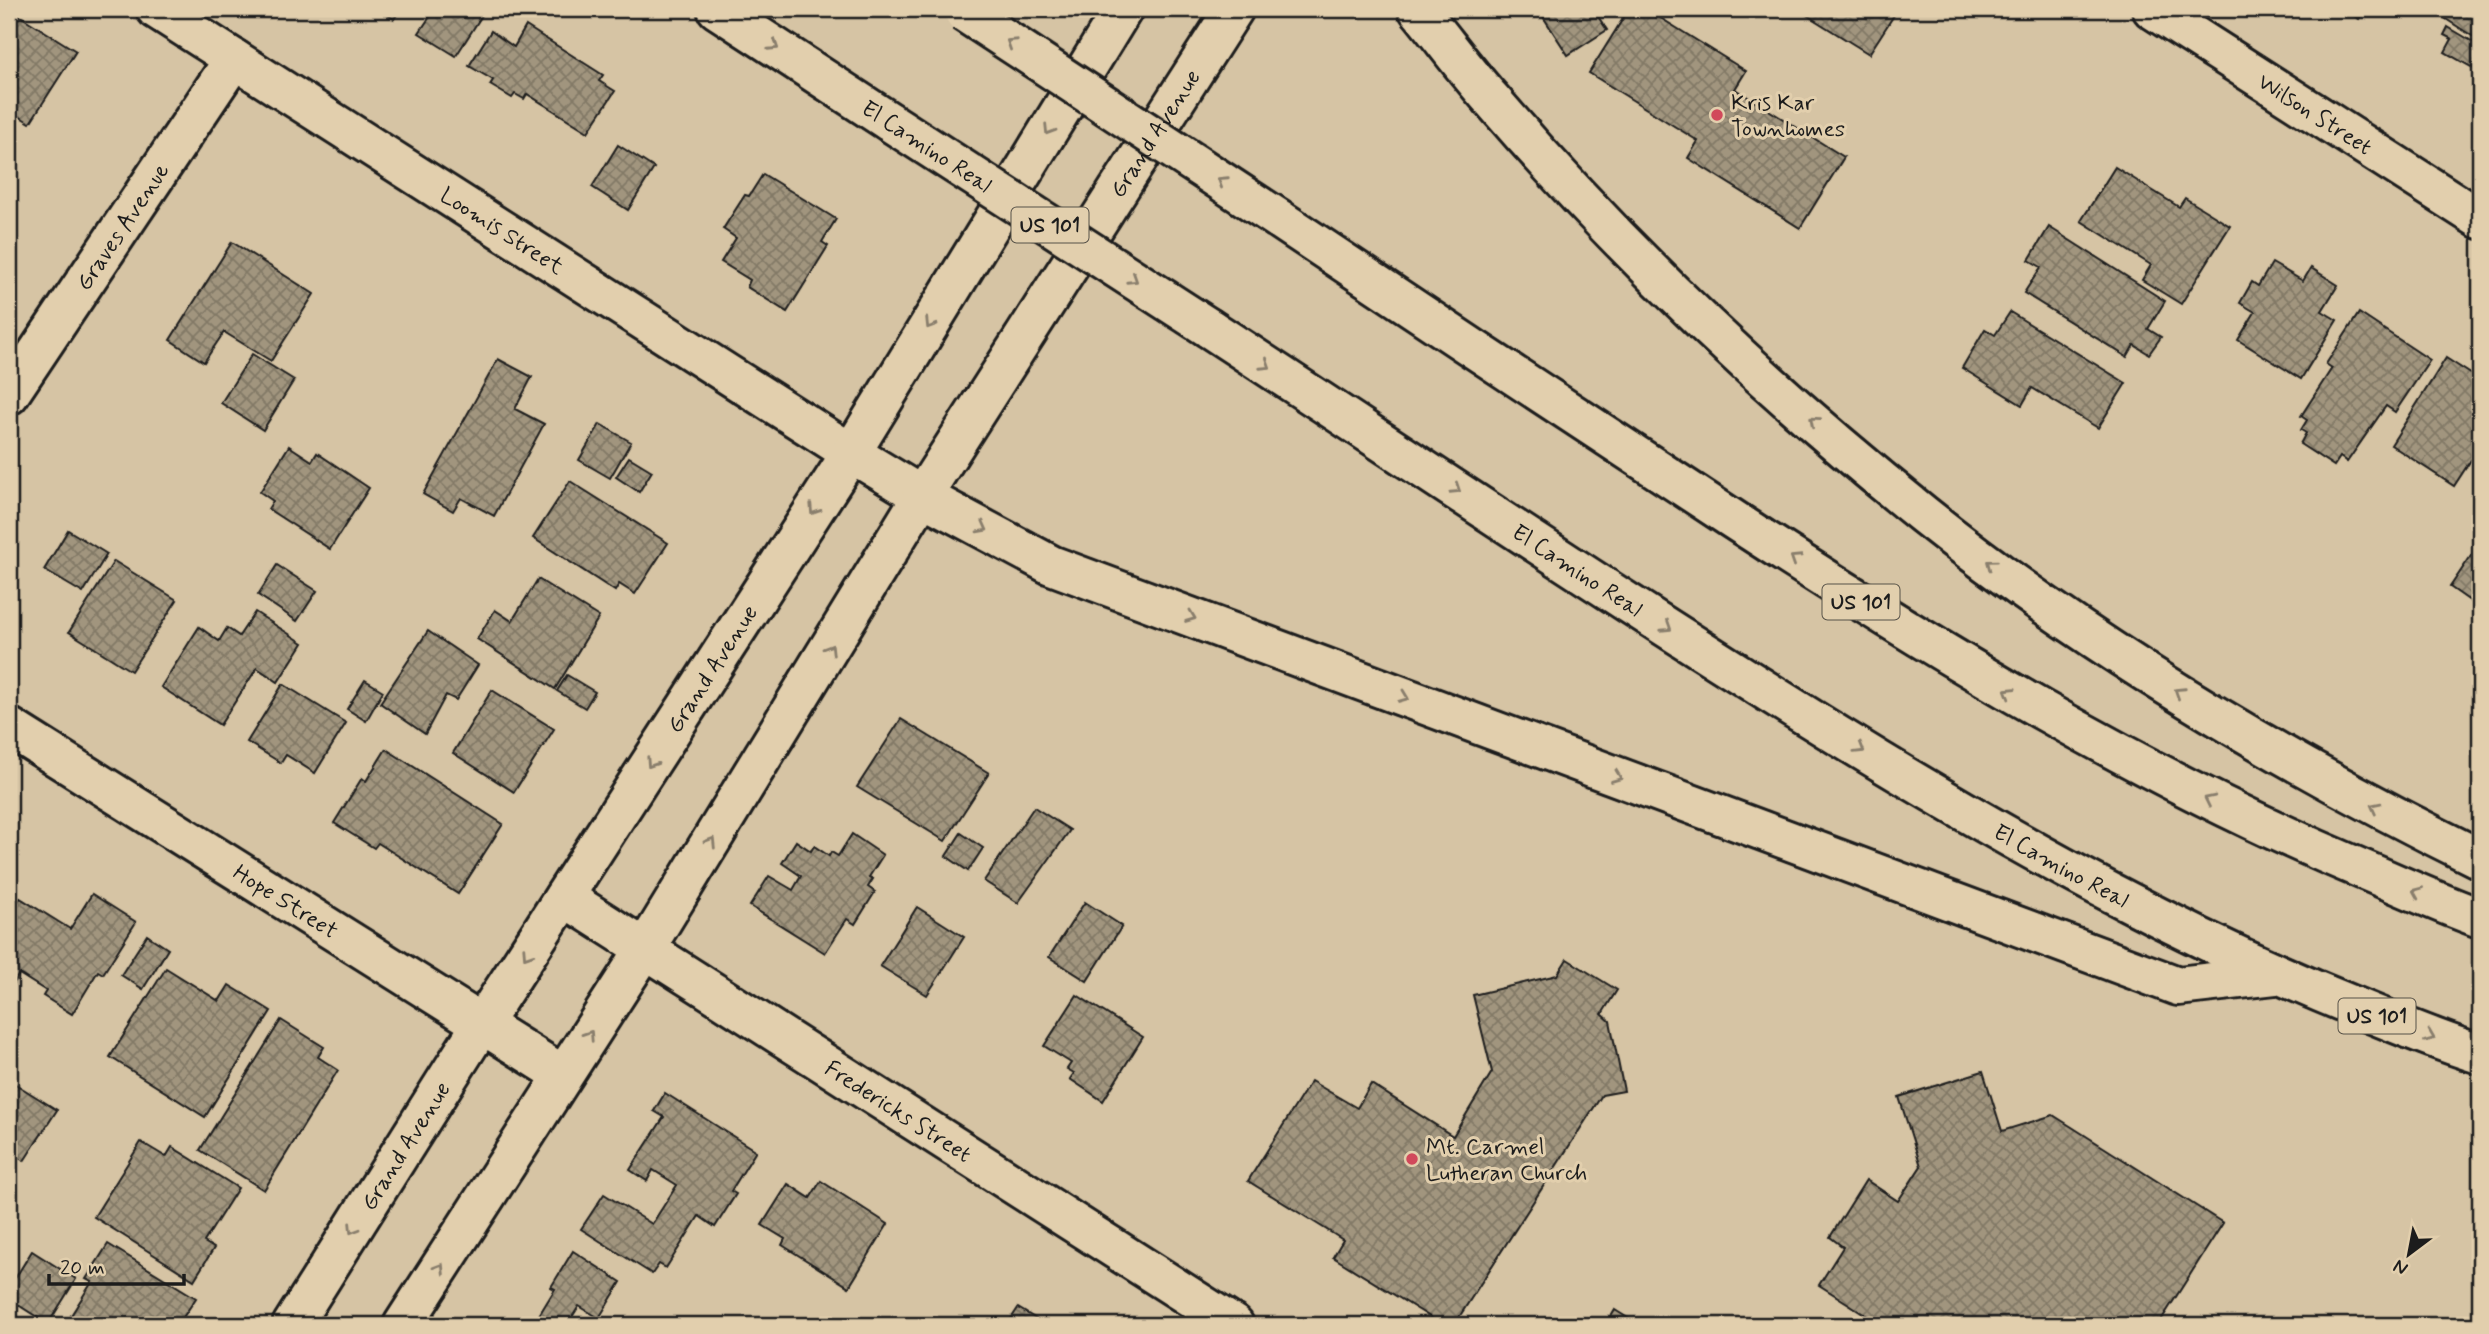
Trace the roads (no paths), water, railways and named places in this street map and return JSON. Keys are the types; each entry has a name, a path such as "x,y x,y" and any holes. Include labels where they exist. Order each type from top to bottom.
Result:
{"main road":[{"name":"Loomis Street","path":"156,9 851,453 922,496 1051,565 2178,986 2275,975"},
{"name":"El Camino Real","path":"717,9 1779,699 1940,797 2107,891 2275,975 2446,1044 2480,1054"},
{"name":"Grand Avenue","path":"292,1325 481,1025 851,453 1123,9"},
{"name":"Grand Avenue","path":"403,1325 645,949 922,496 1234,9"},
{"path":"1418,9 1490,98 1562,179 1667,288 1770,384 1925,516 2065,618 2231,725 2372,806 2480,859"},
{"name":"Wilson Street","path":"2152,9 2480,219"},
{"name":"US 101","path":"962,10 1516,378 1849,595 2028,704 2161,776 2280,835 2480,918"},
{"name":"Graves Avenue","path":"9,394 234,59"},
{"name":"Hope Street","path":"9,727 563,1075"},
{"name":"Fredericks Street","path":"564,897 1234,1325"}],"place":[{"name":"Kris Kar Townhomes","path":"1717,115"},
{"name":"Mt. Carmel Lutheran Church","path":"1412,1159"}]}
